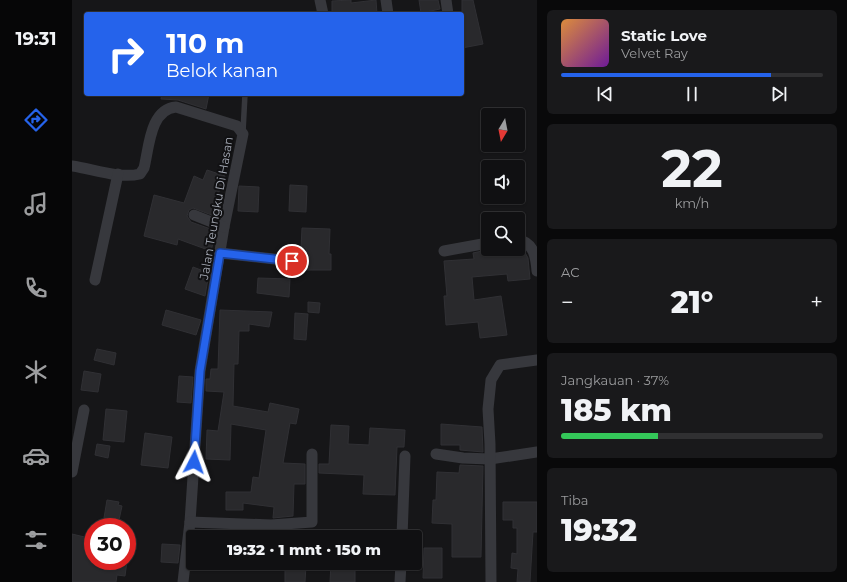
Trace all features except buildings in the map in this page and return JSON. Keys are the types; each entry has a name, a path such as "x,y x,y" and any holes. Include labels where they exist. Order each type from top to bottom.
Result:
{"street":[{"path":"320,0 323,12"},
{"path":"386,0 388,12"},
{"path":"446,0 448,12"},
{"name":"Jalan Teungku Di Hasan","path":"72,167 134,175 143,171 157,118 166,109 172,107 237,126 243,134 224,227 200,371 190,522 183,582"},
{"path":"96,280 118,174"},
{"path":"194,215 224,227"},
{"path":"444,251 481,244"},
{"path":"525,244 530,246 535,252 537,271"},
{"path":"220,253 292,261"},
{"path":"491,582 488,409 491,380 500,365 537,360"},
{"path":"72,472 84,410"},
{"path":"436,454 463,458 490,459 537,452"},
{"path":"190,522 271,525 312,522 312,454"},
{"path":"402,530 404,456"},
{"path":"400,582 401,570"}],"lane":[{"path":"243,134 245,96"}],"route":[{"path":"194,462 200,371 220,253 292,261"}]}
